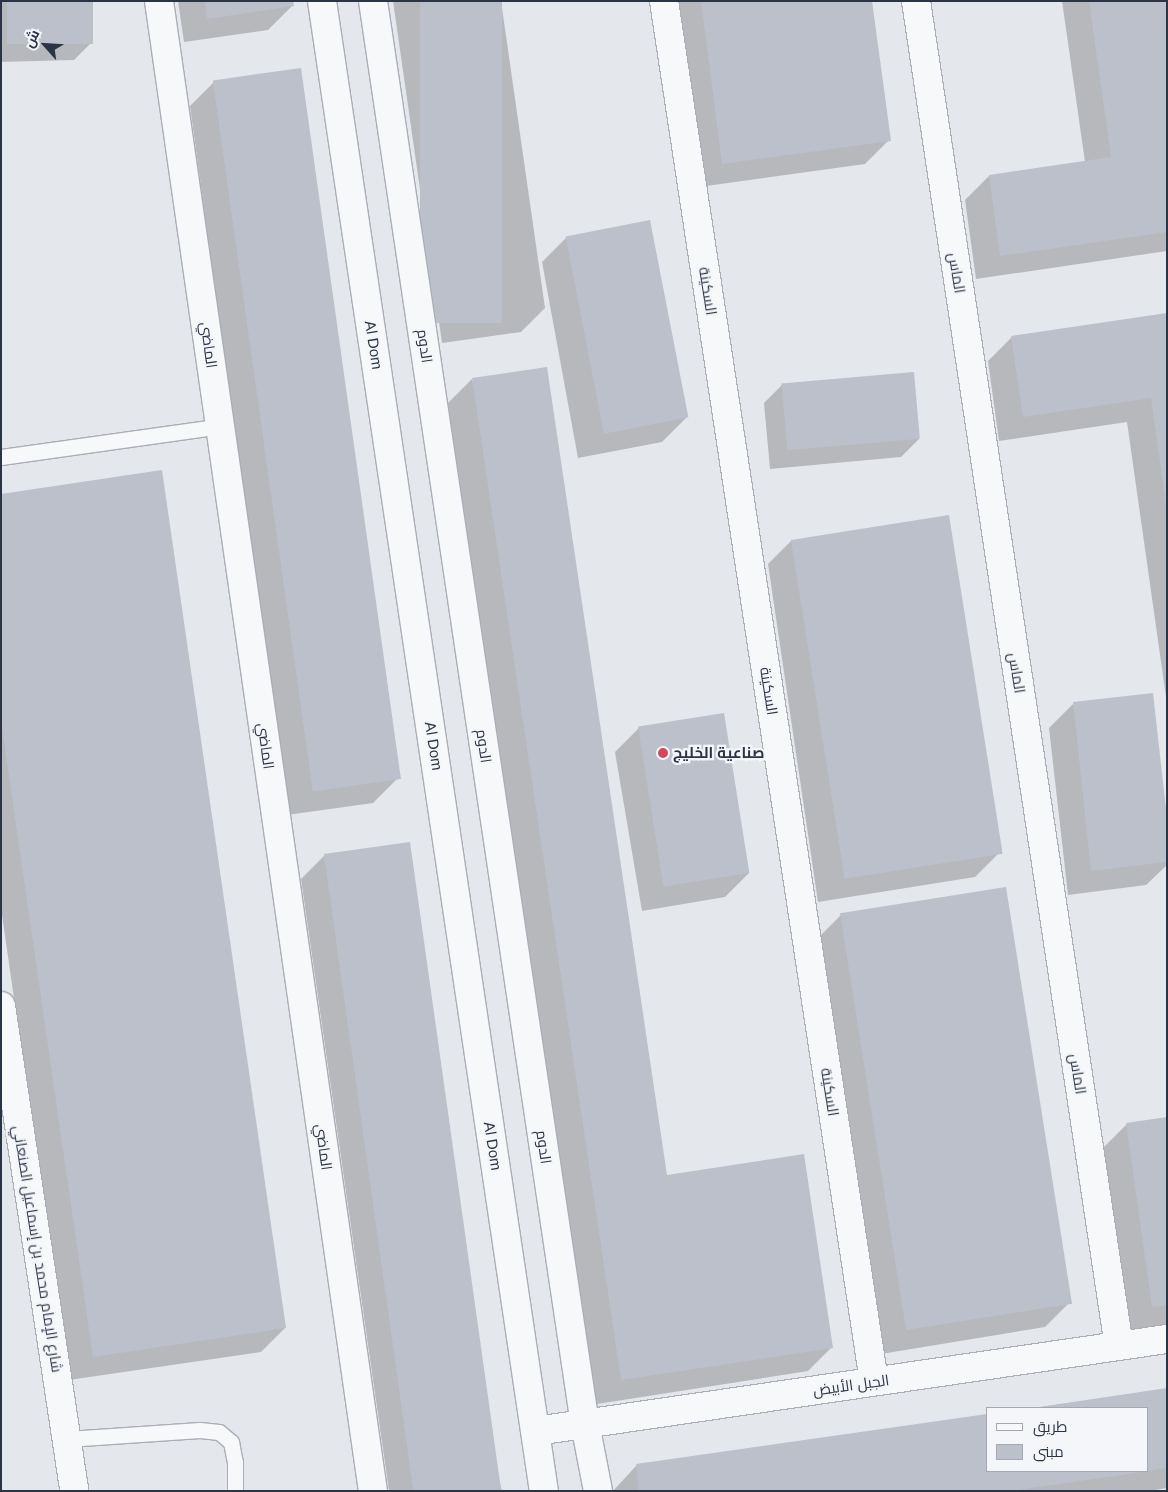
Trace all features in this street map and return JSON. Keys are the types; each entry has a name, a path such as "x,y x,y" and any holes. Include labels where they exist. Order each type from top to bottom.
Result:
{"street":[{"name":"الماضي","path":"159,1 373,1491"},
{"name":"Al Dom","path":"322,1 544,1491"},
{"name":"الدوم","path":"373,1 585,1424 598,1491"},
{"name":"السكينة","path":"664,1 874,1381"},
{"name":"الماس","path":"916,1 1119,1346"},
{"name":"شارع الإمام محمد بن إسماعيل الصنعاني","path":"1,1006 74,1491"},
{"name":"الجبل الأبيض","path":"536,1431 1167,1339"}],"lane":[{"path":"1,457 221,426"},
{"path":"67,1440 200,1430 219,1432 231,1442 235,1462 235,1491"}],"building":[{"path":"7,1 93,1 93,44 7,44"},
{"path":"205,1 293,1 294,6 207,19"},
{"path":"420,1 502,1 502,323 420,323"},
{"path":"701,1 872,1 891,141 722,164"},
{"path":"1089,1 1167,1 1167,232 1000,256 989,175 1111,157"},
{"path":"301,68 401,779 313,791 213,80"},
{"path":"650,220 688,417 604,434 566,236"},
{"path":"1167,313 1166,505 1151,398 1023,417 1011,336"},
{"path":"547,367 667,1175 804,1154 833,1348 621,1380 472,378"},
{"path":"914,372 920,439 787,450 782,384"},
{"path":"162,470 286,1328 93,1357 1,721 1,494"},
{"path":"949,515 1003,854 845,879 791,540"},
{"path":"1153,693 1167,818 1167,862 1091,871 1073,702"},
{"path":"724,713 749,873 663,887 638,727"},
{"path":"410,842 501,1491 413,1491 324,854"},
{"path":"1006,887 1072,1304 906,1330 840,913"},
{"path":"1167,1117 1167,1305 1152,1307 1126,1123"},
{"path":"1167,1388 1167,1468 1148,1471 1148,1407 1040,1407"},
{"path":"986,1414 986,1472 1142,1472 1011,1491 639,1491 636,1464"}],"place":[{"name":"صناعية الخليج","path":"663,753"}]}
